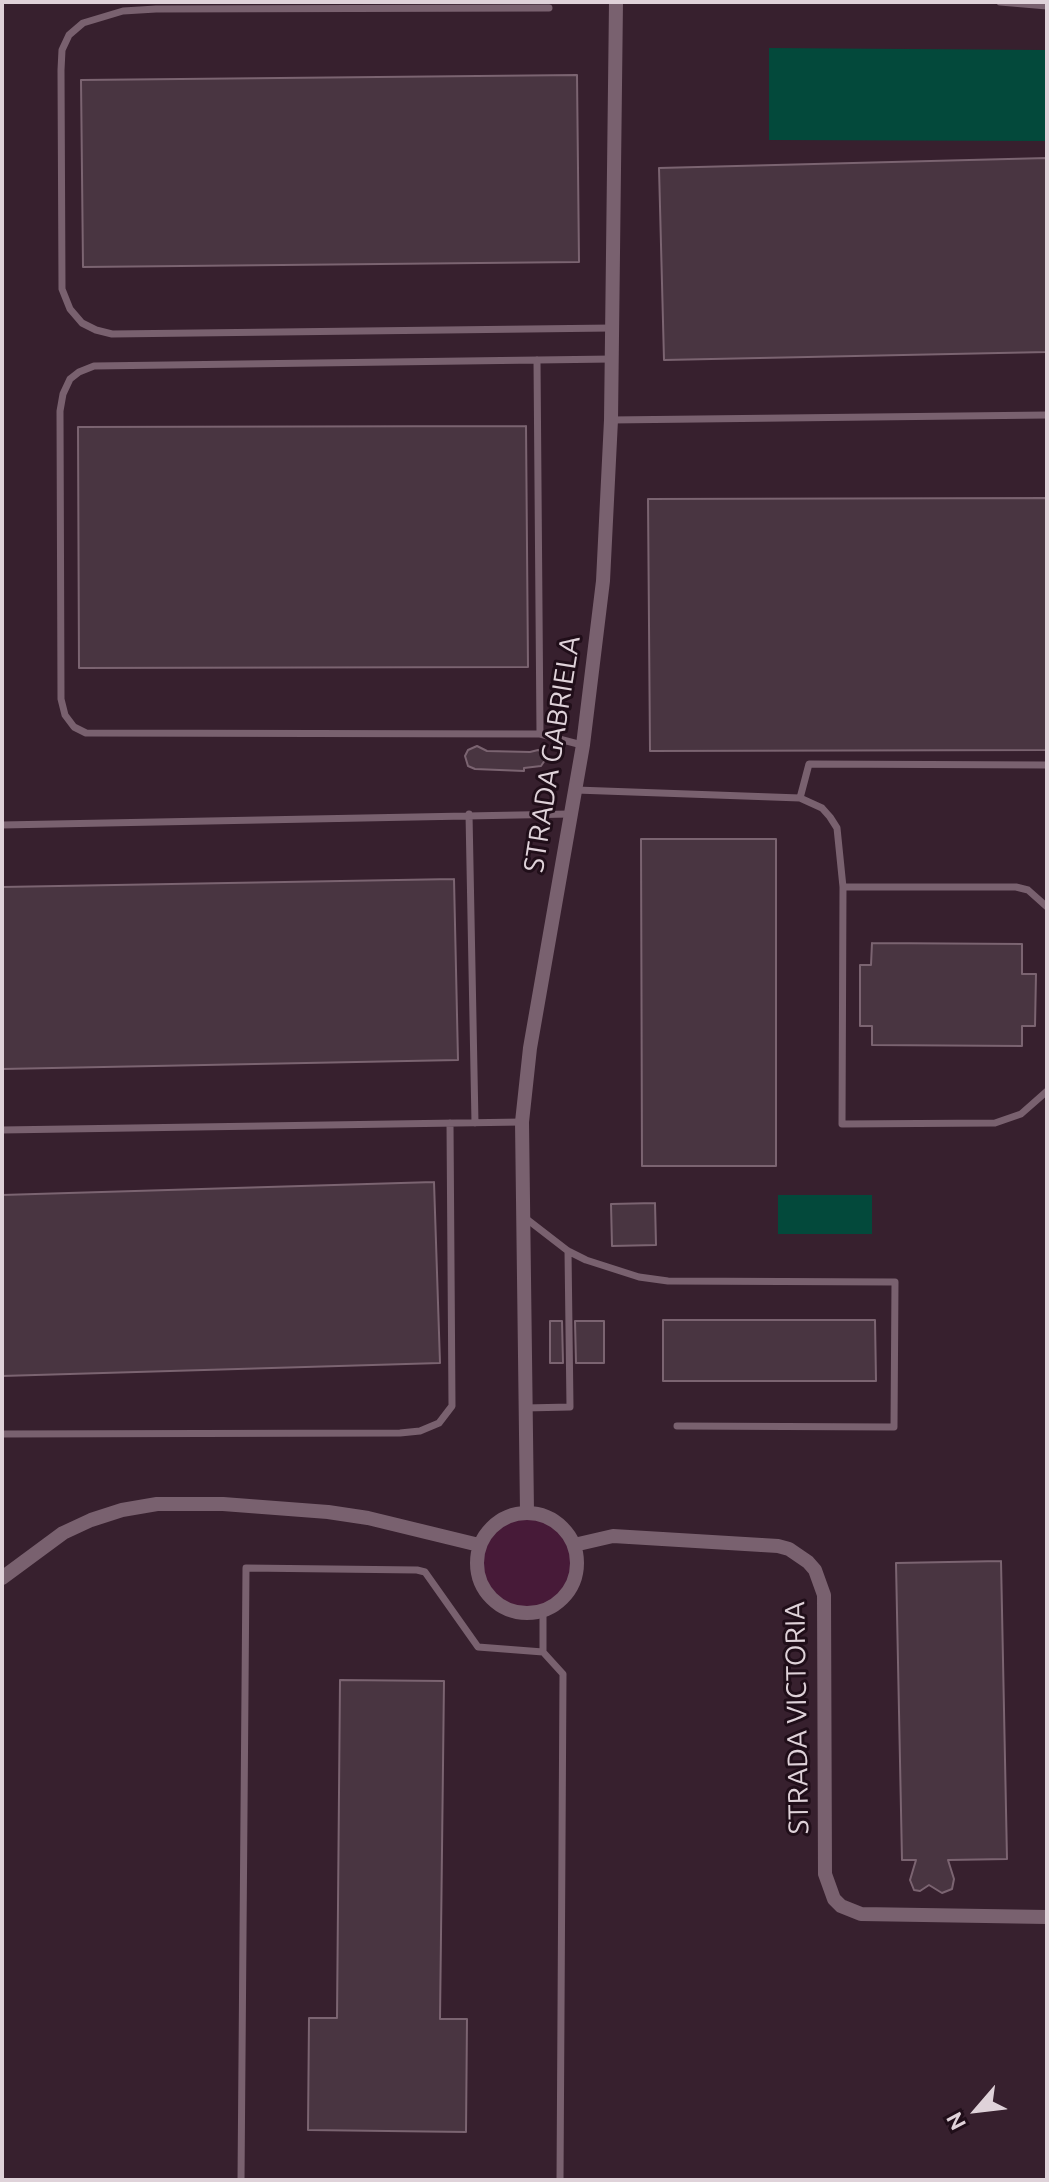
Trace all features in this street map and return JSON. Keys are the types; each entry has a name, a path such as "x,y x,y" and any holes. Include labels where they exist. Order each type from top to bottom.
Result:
{"street":[{"name":"STRADA GABRIELA","path":"527,1512 522,1122 530,1048 583,745 603,581 611,420 616,2"},
{"path":"2,1578 63,1533 122,1510 157,1504 223,1504 328,1512 368,1518 479,1545"},
{"path":"527,1512 550,1518 568,1534 574,1545 577,1572 573,1585 555,1605 543,1611 527,1614 497,1604 485,1592 478,1577 476,1561 479,1545 498,1521 512,1514 527,1512"},
{"name":"STRADA VICTORIA","path":"574,1545 613,1536 778,1546 789,1549 808,1562 815,1570 824,1595 825,1874 834,1899 841,1906 861,1914 1047,1917"}],"lane":[{"path":"1000,2 1047,6"},
{"path":"549,8 156,6 113,13 83,23 69,35 62,50 62,289 70,309 82,323 112,334 613,328"},
{"path":"583,745 540,734 86,733 74,727 65,715 61,699 60,411 66,386 79,372 94,366 612,359"},
{"path":"537,360 540,734"},
{"path":"611,420 1047,415"},
{"path":"800,798 809,764 1047,765"},
{"path":"576,790 800,798 822,808 837,828 843,887 842,1124 995,1123 1021,1114 1047,1091"},
{"path":"469,814 475,1123"},
{"path":"2,825 570,814"},
{"path":"843,887 1016,887 1028,890 1047,907"},
{"path":"2,1130 522,1122"},
{"path":"2,1434 400,1433 420,1431 439,1423 452,1406 450,1123"},
{"path":"522,1216 568,1251 606,1267 668,1281 895,1282 894,1427 677,1426"},
{"path":"525,1408 570,1407 568,1251"},
{"path":"241,2180 246,1568 425,1572 478,1647 543,1652 561,1670 564,1678 560,2180"},
{"path":"543,1611 543,1652"}],"shaded area":[{"path":"2,2 1047,2 1047,2180 2,2180"},
{"path":"769,48 1047,50 1047,141 769,140"},
{"path":"778,1195 872,1195 872,1234 778,1234"},
{"path":"527,1513 546,1517 563,1527 573,1544 577,1563 573,1582 563,1599 546,1609 527,1613 508,1609 491,1599 481,1582 477,1563 481,1544 491,1527 508,1517"}],"building":[{"path":"577,75 579,262 83,267 81,80"},
{"path":"1047,158 1047,352 664,360 659,168"},
{"path":"526,426 528,667 79,668 78,427"},
{"path":"1047,498 1047,750 650,751 648,499"},
{"path":"477,746 487,751 538,750 543,752 545,760 541,766 524,768 524,771 475,769 468,766 465,756 468,750"},
{"path":"641,839 776,839 776,1166 642,1166"},
{"path":"454,879 458,1060 2,1069 2,887"},
{"path":"872,943 1022,944 1022,974 1036,974 1035,1026 1022,1026 1022,1046 872,1045 872,1026 860,1026 860,965 871,965"},
{"path":"434,1182 440,1363 2,1376 2,1195"},
{"path":"655,1203 656,1245 612,1246 611,1204"},
{"path":"663,1320 875,1320 876,1381 663,1381"},
{"path":"550,1321 562,1321 563,1363 550,1363"},
{"path":"575,1321 604,1321 604,1363 576,1363"},
{"path":"1001,1561 1007,1859 948,1860 954,1879 952,1889 942,1893 929,1885 920,1891 914,1890 910,1880 916,1860 902,1860 896,1563"},
{"path":"340,1680 444,1681 440,2019 467,2019 466,2132 308,2130 309,2018 337,2018"}]}
